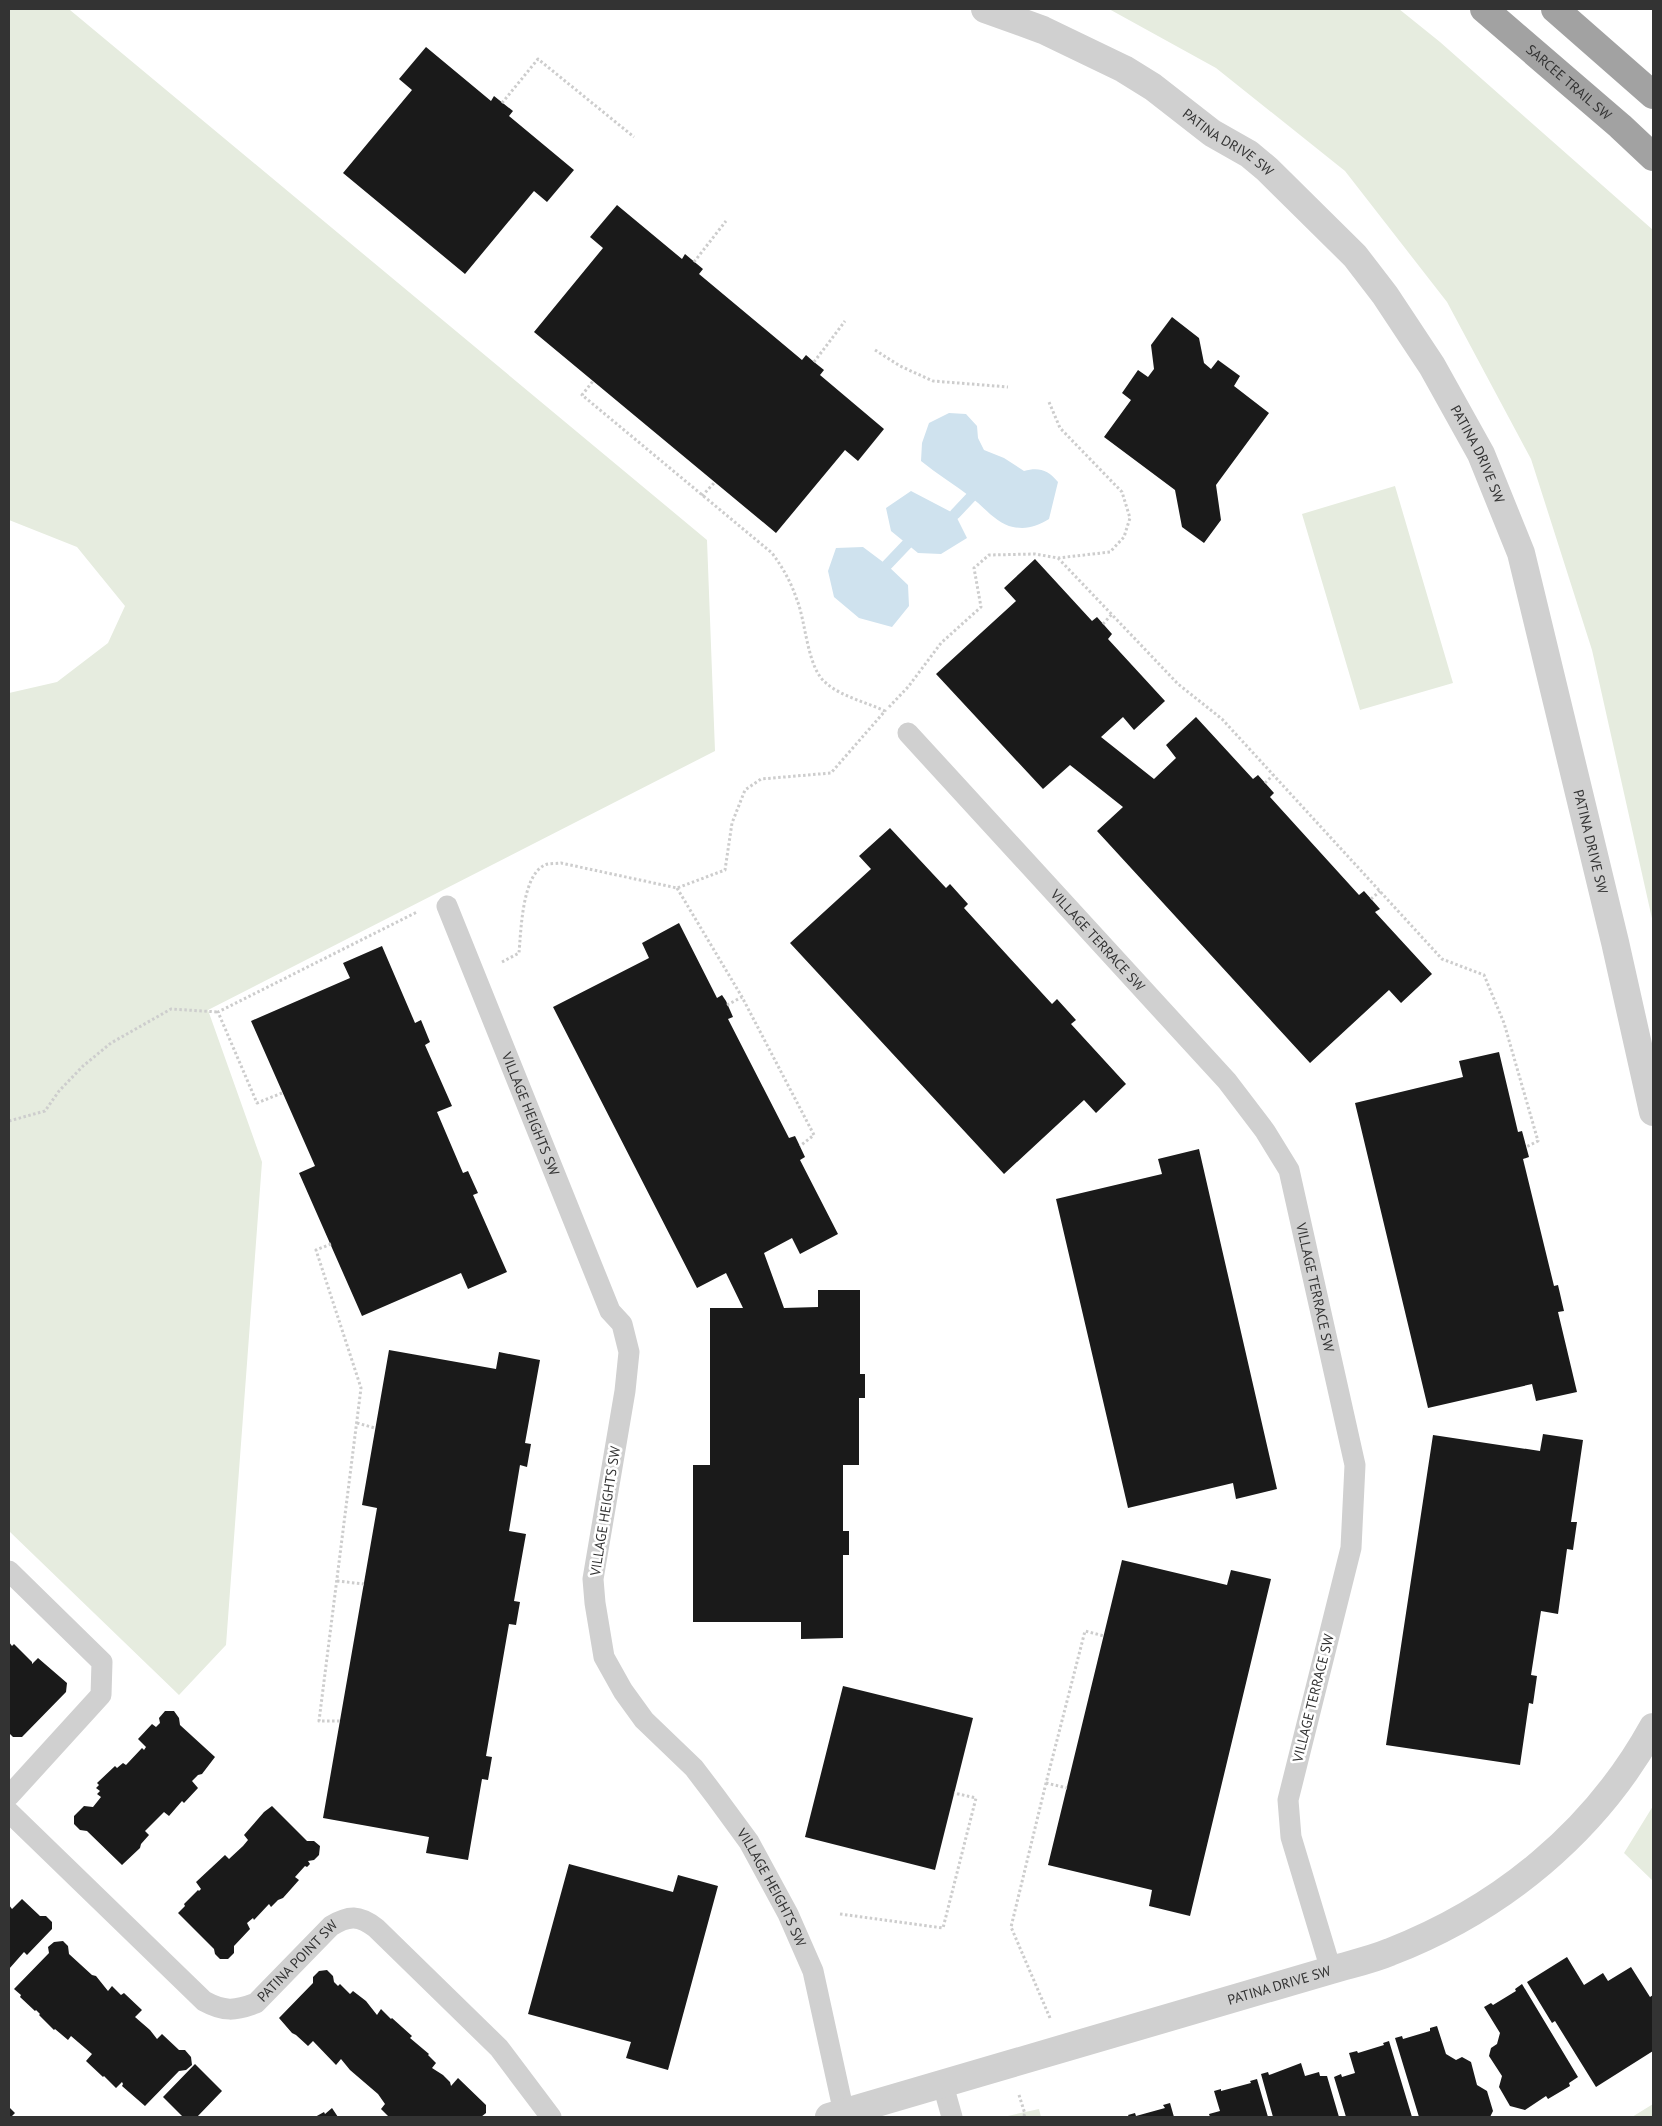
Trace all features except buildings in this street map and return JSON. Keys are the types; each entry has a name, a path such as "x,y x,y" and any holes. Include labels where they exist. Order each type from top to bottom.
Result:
{"highway":[{"name":"SARCEE TRAIL SW","path":"1484,9 1620,126 1653,157"},
{"path":"1556,9 1653,96"}],"street":[{"name":"PATINA DRIVE SW","path":"985,9 1043,30 1124,69 1153,87 1212,133 1249,154 1267,169 1355,256 1385,295 1432,366 1481,454 1521,553 1615,942 1653,1112"},
{"name":"PATINA DRIVE SW","path":"836,2115 1389,1953 1461,1919 1478,1910 1551,1856 1591,1815 1616,1785 1641,1749 1653,1727"}],"lane":[{"name":"VILLAGE TERRACE SW","path":"908,733 1227,1081 1265,1131 1289,1170 1355,1465 1351,1548 1288,1800 1290,1837 1331,1970"},
{"name":"VILLAGE HEIGHTS SW","path":"447,906 610,1311 622,1324 626,1337 629,1352 625,1391 593,1579 604,1657 623,1691 644,1720 694,1768 748,1842 788,1914 813,1971 836,2115"},
{"path":"9,1571 102,1662 101,1695 9,1796"},
{"name":"PATINA POINT SW","path":"9,1812 204,2001 224,2010 240,2009 256,2003 332,1926 344,1918 365,1920 376,1928 499,2048 551,2117"},
{"path":"943,2085 952,2117"}],"path":[{"path":"502,103 538,59 634,136"},
{"path":"694,262 726,220"},
{"path":"814,362 845,321"},
{"path":"876,350 900,366 933,380 1008,387"},
{"path":"593,381 582,395 772,553 785,570 798,601 817,672 825,683 844,694 885,711 908,733"},
{"path":"475,976 519,953 523,915 531,878 544,865 561,863 677,888 725,870 732,823 745,790 761,779 831,773 908,686 941,643 980,607 974,568 989,555 1035,554 1058,558 1110,552 1124,537 1130,518 1122,492 1060,428 1049,402"},
{"path":"702,496 715,482"},
{"path":"1058,558 1178,684 1222,719 1442,959 1484,975 1504,1023 1538,1141 1526,1147"},
{"path":"1103,624 1112,614"},
{"path":"1265,783 1273,775"},
{"path":"677,888 742,997 814,1135 800,1146"},
{"path":"1371,899 1380,891"},
{"path":"9,1121 45,1111 59,1091 111,1042 171,1008 218,1012 413,912 447,906"},
{"path":"727,1005 742,997"},
{"path":"218,1012 257,1103 282,1093"},
{"path":"331,1244 316,1250 361,1388 319,1721 340,1721"},
{"path":"357,1423 375,1428"},
{"path":"337,1581 364,1584"},
{"path":"1063,2049 1012,1927 1085,1631 1104,1636"},
{"path":"1046,1783 1067,1788"},
{"path":"840,1914 943,1928 976,1798 954,1794"}],"shaded area":[{"path":"9,9 70,10 707,540 715,751 208,1010 262,1162 226,1645 179,1695 9,1531 9,693 57,682 108,643 125,606 77,547 9,520"},
{"path":"1109,9 1399,9 1440,42 1653,230 1653,923 1592,650 1531,459 1447,302 1345,171 1216,68"},
{"path":"1395,486 1453,683 1360,710 1302,514"},
{"path":"1653,1806 1653,1881 1624,1853"},
{"path":"1653,2104 1653,2117 1632,2117"},
{"path":"1039,2109 1041,2117 1003,2117"}],"water":[{"path":"949,413 966,414 977,426 978,438 984,450 1004,458 1024,471 1034,469 1047,472 1058,482 1049,519 1027,528 1007,525 996,519 972,498 921,461 922,443 929,423"},
{"path":"911,491 955,514 967,538 941,554 918,553 891,531 886,508"},
{"path":"863,547 887,565 908,585 909,606 892,627 859,618 834,597 828,571 836,548"}],"waterway":[{"path":"955,514 971,497"},
{"path":"887,565 907,544"}]}
